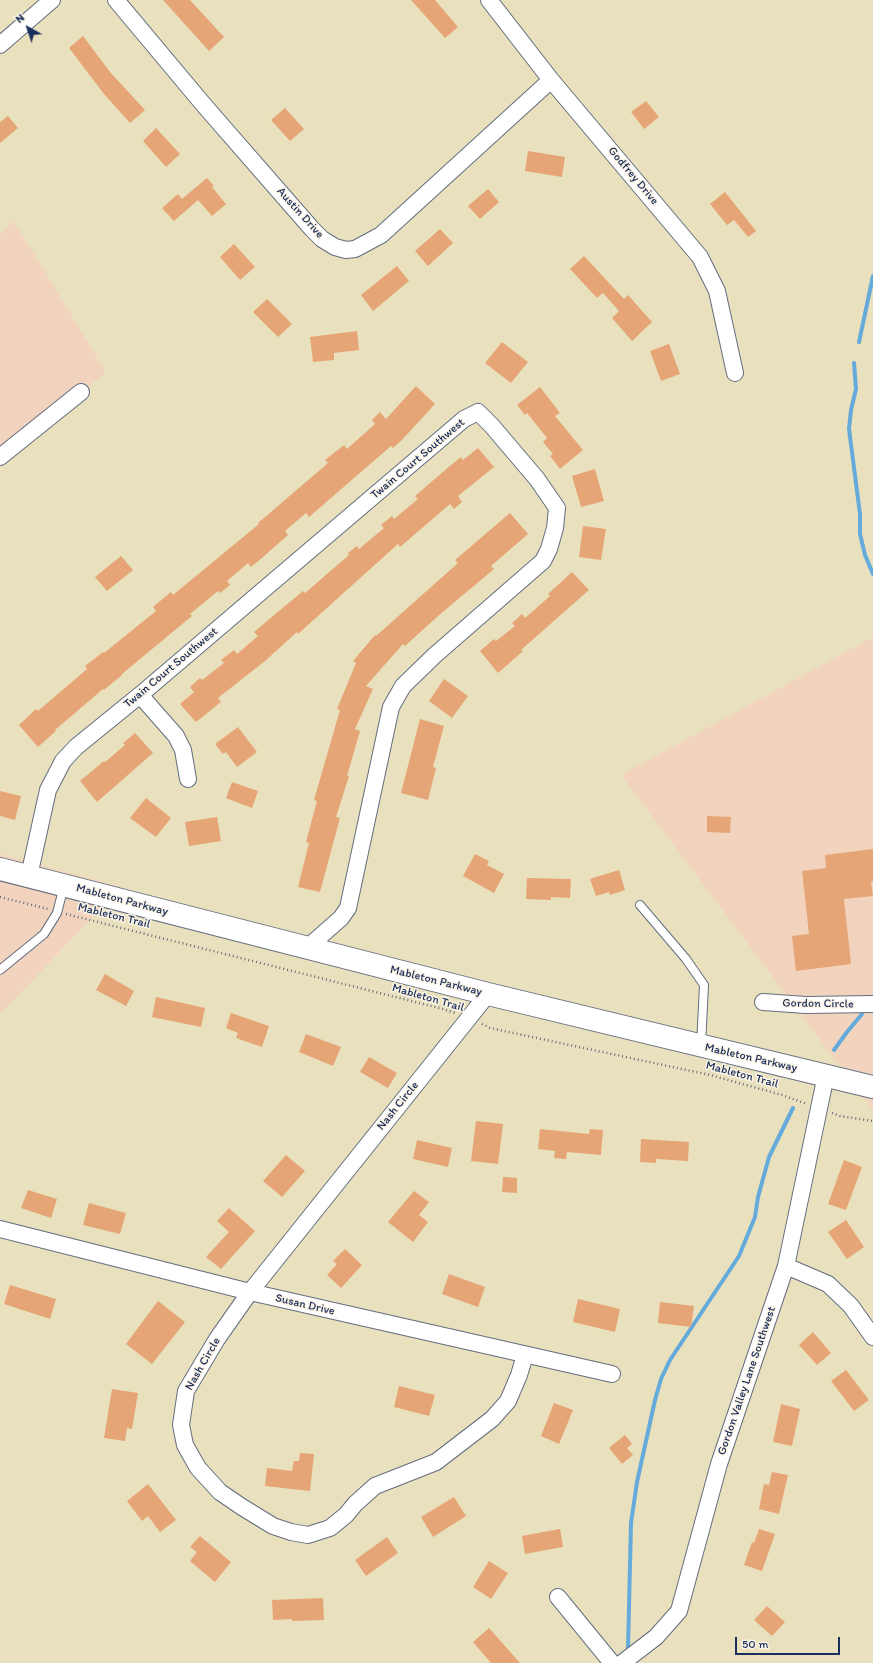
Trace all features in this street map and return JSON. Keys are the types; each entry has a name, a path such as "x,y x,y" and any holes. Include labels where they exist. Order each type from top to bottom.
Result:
{"main road":[{"name":"Mableton Parkway","path":"0,869 488,994 873,1087"}],"street":[{"path":"0,45 52,0"},
{"name":"Austin Drive","path":"116,0 203,104 312,229 322,239 336,247 346,250 355,249 382,235 551,80"},
{"name":"Godfrey Drive","path":"489,0 551,80 700,257 717,291 735,373"},
{"path":"0,457 81,392"},
{"name":"Twain Court Southwest","path":"29,876 48,790 63,760 76,747 140,695 464,419 478,412 492,426 537,479 557,508 555,528 549,549 543,561 434,655 403,686 391,707 348,908 341,918 307,948"},
{"path":"140,695 176,736 183,750 188,779"},
{"name":"Nash Circle","path":"488,994 250,1292 217,1339 186,1392 181,1425 185,1445 198,1468 220,1492 273,1526 291,1532 308,1535 330,1528 346,1515 355,1504 375,1486 436,1462 471,1437 492,1419 508,1400 519,1375 525,1355"},
{"name":"Gordon Circle","path":"762,1002 806,1005 873,1004"},
{"name":"Gordon Valley Lane Southwest","path":"622,1663 656,1637 679,1611 719,1464 786,1266 826,1075"},
{"name":"Susan Drive","path":"0,1229 250,1292 612,1374"},
{"path":"786,1266 828,1284 852,1306 873,1337"},
{"path":"558,1597 612,1663"}],"lane":[{"path":"0,970 44,934 58,911 64,885"},
{"path":"640,905 686,959 704,985 701,1046"}],"path":[{"name":"Mableton Trail","path":"0,897 443,1009 490,1028 710,1076 782,1095 840,1116 873,1121"}],"shaded area":[{"path":"14,221 106,372 0,459 0,235"},
{"path":"873,637 873,1110 621,775"},
{"path":"0,854 122,887 0,1014"}],"building":[{"path":"163,0 190,0 224,37 209,51"},
{"path":"411,0 435,0 458,27 445,38"},
{"path":"83,36 110,72 145,110 130,123 104,94 69,48"},
{"path":"646,101 659,117 644,129 631,112"},
{"path":"285,108 304,129 290,141 271,120"},
{"path":"8,116 18,128 0,143 0,122"},
{"path":"156,128 180,154 166,167 143,141"},
{"path":"528,151 565,157 562,177 525,171"},
{"path":"207,178 214,186 212,187 226,204 212,216 198,200 174,221 162,208 178,194 182,199"},
{"path":"488,189 499,202 480,219 468,206"},
{"path":"725,192 756,231 748,237 734,220 727,225 710,204"},
{"path":"440,229 453,243 428,266 415,251"},
{"path":"234,244 255,267 240,280 220,257"},
{"path":"584,256 624,299 628,295 652,322 632,341 612,318 619,311 603,293 597,298 570,269"},
{"path":"397,266 409,281 373,311 361,295"},
{"path":"267,299 292,324 278,337 253,312"},
{"path":"357,331 359,350 334,353 334,360 313,362 310,337"},
{"path":"502,342 528,362 511,383 485,363"},
{"path":"669,344 680,374 661,381 650,351"},
{"path":"416,386 435,404 402,440 393,448 391,446 309,517 306,513 285,531 288,535 263,557 251,567 248,563 227,581 230,585 220,593 218,591 190,614 192,616 104,690 103,689 55,730 56,731 38,747 19,725 36,709 38,711 87,669 85,666 103,652 104,653 156,611 153,607 171,592 173,595 259,524 258,523 328,463 325,460 344,445 347,449 375,424 372,420 380,412 386,419"},
{"path":"540,387 560,413 555,416 583,450 560,469 550,456 553,454 543,442 547,438 527,413 525,415 517,405"},
{"path":"478,448 494,467 458,496 462,502 454,509 450,504 400,547 398,544 298,634 297,632 265,661 218,698 221,702 196,722 180,704 194,692 190,687 200,678 202,680 224,663 221,660 234,650 237,654 258,636 254,632 303,591 305,593 349,555 348,553 357,546 359,549 384,528 381,525 392,516 394,519 418,499 415,496 451,465 461,457 463,460"},
{"path":"595,469 604,501 581,507 572,476"},
{"path":"510,513 528,534 491,566 494,569 405,646 403,644 366,686 373,689 355,729 360,731 347,776 349,776 336,817 340,818 320,892 298,887 309,843 306,842 317,801 314,800 340,710 337,709 356,663 353,661 375,635 376,636 458,563 455,560"},
{"path":"583,526 606,529 601,560 579,557"},
{"path":"121,556 133,570 107,591 95,577"},
{"path":"572,572 589,590 521,650 523,651 498,673 480,651 494,639 496,641 515,626 512,623 522,614 525,618 550,596 548,594"},
{"path":"444,679 468,696 452,718 429,701"},
{"path":"420,719 444,726 433,767 436,768 428,800 401,793"},
{"path":"238,727 257,752 237,767 226,752 223,754 215,744"},
{"path":"135,733 153,753 97,802 80,781 125,745 123,743"},
{"path":"232,782 258,791 252,808 226,798"},
{"path":"0,791 21,796 15,820 0,816"},
{"path":"146,798 171,818 156,837 130,818"},
{"path":"707,816 731,817 730,833 707,832"},
{"path":"217,817 221,841 189,846 185,822"},
{"path":"873,849 873,881 871,882 873,896 844,899 851,964 796,971 792,936 809,934 802,871 826,868 825,855"},
{"path":"475,854 489,861 487,865 504,874 494,893 463,876"},
{"path":"619,870 625,890 610,895 609,892 596,896 590,879"},
{"path":"527,878 571,879 570,898 551,897 551,900 526,899"},
{"path":"105,974 134,991 126,1006 96,990"},
{"path":"156,997 205,1008 201,1027 152,1017"},
{"path":"231,1013 269,1026 262,1047 236,1038 238,1033 226,1028"},
{"path":"306,1034 341,1047 333,1066 299,1052"},
{"path":"369,1057 397,1073 388,1088 360,1072"},
{"path":"476,1121 503,1124 498,1164 471,1161"},
{"path":"540,1129 589,1134 590,1129 603,1130 601,1155 567,1152 566,1159 554,1158 555,1151 538,1149"},
{"path":"641,1139 689,1142 688,1161 656,1159 656,1163 640,1162"},
{"path":"417,1140 452,1148 448,1167 413,1159"},
{"path":"286,1155 305,1171 282,1197 263,1181"},
{"path":"844,1160 862,1167 846,1210 828,1204"},
{"path":"503,1177 517,1178 517,1193 502,1192"},
{"path":"28,1190 57,1199 51,1218 21,1208"},
{"path":"414,1191 429,1202 419,1215 428,1222 413,1242 388,1222"},
{"path":"89,1203 126,1213 120,1234 83,1225"},
{"path":"229,1208 255,1231 221,1269 206,1257 229,1232 217,1221"},
{"path":"846,1220 864,1247 847,1259 828,1232"},
{"path":"345,1249 362,1265 341,1288 327,1275 337,1264 333,1261"},
{"path":"449,1274 485,1287 478,1307 442,1294"},
{"path":"10,1285 56,1299 50,1319 4,1304"},
{"path":"578,1299 620,1309 615,1332 573,1322"},
{"path":"158,1301 185,1322 152,1364 126,1344"},
{"path":"660,1302 694,1306 691,1327 658,1323"},
{"path":"813,1332 831,1353 817,1365 799,1345"},
{"path":"846,1370 869,1400 854,1411 831,1381"},
{"path":"399,1386 435,1395 429,1416 394,1407"},
{"path":"112,1389 138,1393 132,1429 127,1428 125,1441 104,1438"},
{"path":"554,1403 573,1410 559,1444 541,1436"},
{"path":"781,1404 800,1409 792,1446 773,1442"},
{"path":"625,1435 632,1444 627,1448 633,1455 622,1464 609,1448"},
{"path":"300,1453 314,1454 310,1491 265,1486 267,1468 292,1471 294,1461 299,1461"},
{"path":"772,1472 788,1475 779,1514 759,1509 764,1484 769,1485"},
{"path":"148,1484 176,1520 160,1532 148,1516 142,1521 127,1501"},
{"path":"454,1497 466,1516 433,1537 421,1517"},
{"path":"560,1529 563,1547 525,1554 522,1536"},
{"path":"759,1529 775,1534 762,1571 744,1565 752,1542 754,1543"},
{"path":"200,1536 231,1562 215,1582 190,1561 197,1552 190,1547"},
{"path":"387,1537 398,1553 366,1576 355,1560"},
{"path":"489,1561 508,1573 491,1599 473,1587"},
{"path":"323,1598 324,1620 273,1620 272,1600"},
{"path":"767,1606 785,1622 772,1636 754,1620"},
{"path":"489,1628 520,1663 491,1663 473,1642"}],"waterway":[{"path":"859,342 873,276"},
{"path":"854,363 856,389 851,410 849,429 860,514 860,534 865,555 873,574"},
{"path":"834,1050 862,1014"},
{"path":"628,1649 631,1523 637,1482 661,1379 670,1360 739,1256 755,1217 758,1197 769,1157 793,1108"}]}
